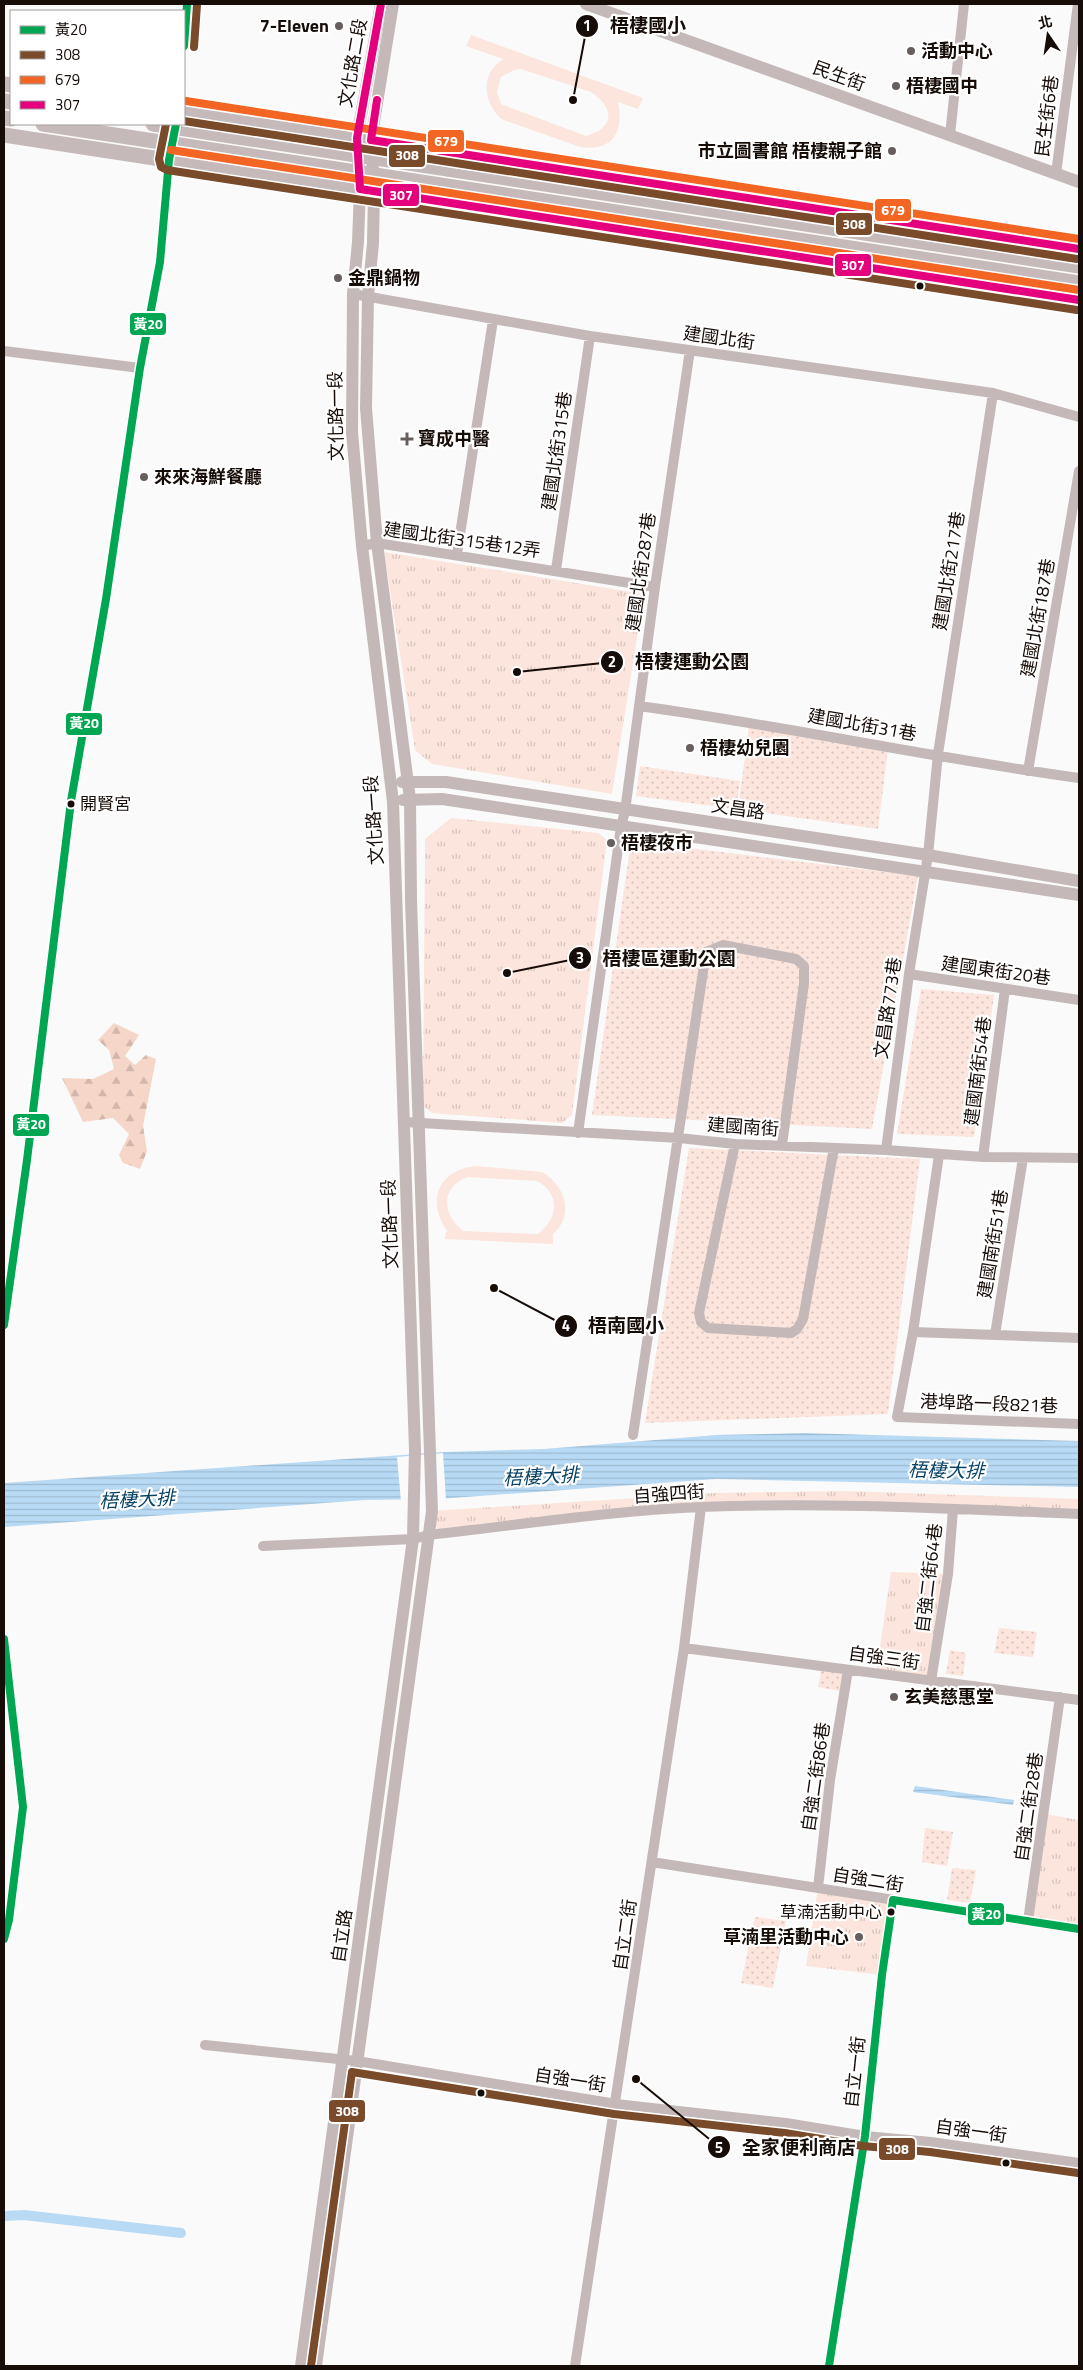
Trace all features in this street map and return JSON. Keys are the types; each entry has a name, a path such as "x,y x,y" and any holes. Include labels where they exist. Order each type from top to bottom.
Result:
{"main road":[{"path":"185,111 1079,248"},
{"path":"50,125 1079,283"},
{"path":"176,125 364,156 1079,266"},
{"path":"4,135 1079,300"}],"street":[{"path":"185,32 187,4"},
{"name":"文化路二段","path":"367,190 364,139 381,4"},
{"name":"文化路二段","path":"364,139 393,4"},
{"name":"民生街","path":"586,4 1079,182"},
{"path":"950,135 964,4"},
{"name":"民生街6巷","path":"1056,174 1078,4"},
{"path":"169,160 176,125"},
{"name":"文化路一段","path":"367,190 358,242 353,294 352,432 362,546 393,802 415,1450 415,1510"},
{"name":"文化路一段","path":"367,190 373,244 368,296 366,408 377,543 410,799 411,900 432,1511"},
{"name":"建國北街","path":"353,294 590,336 993,393 1079,417"},
{"path":"457,554 493,320"},
{"name":"建國北街315巷","path":"556,570 590,336"},
{"name":"建國北街287巷","path":"578,1133 621,827 625,811 654,587 690,350"},
{"path":"4,351 140,368"},
{"name":"建國北街217巷","path":"928,855 938,754 993,393"},
{"name":"建國北街187巷","path":"1028,771 1079,471"},
{"name":"建國北街315巷12弄","path":"362,546 377,543 457,554 654,587"},
{"name":"建國北街31巷","path":"639,706 742,720 1028,771 1079,778"},
{"name":"文昌路","path":"391,782 446,782 625,811 928,855 1079,881"},
{"name":"文昌路","path":"393,802 410,799 442,799 1079,895"},
{"name":"文昌路773巷","path":"886,1150 909,974 928,855"},
{"path":"634,1435 706,952 723,944 796,959 804,966 803,992 782,1145"},
{"name":"建國東街20巷","path":"909,974 1079,1000"},
{"name":"建國南街54巷","path":"983,1157 1004,989"},
{"name":"建國南街","path":"404,1122 679,1138 735,1144 886,1150 983,1157 1079,1158"},
{"path":"735,1144 700,1313 701,1322 708,1328 791,1333 797,1330 803,1319 834,1148"},
{"path":"939,1154 912,1332 1079,1338"},
{"name":"建國南街51巷","path":"995,1334 1022,1158"},
{"name":"港埠路一段821巷","path":"912,1332 897,1417 1079,1424"},
{"name":"自強四街","path":"263,1546 413,1539 429,1535 576,1518 701,1507 838,1506 1079,1514"},
{"name":"自立二街","path":"575,2366 652,1862 658,1808 684,1648 701,1507"},
{"name":"自強二街64巷","path":"931,1681 948,1574 954,1509"},
{"name":"自立路","path":"301,2366 413,1539 415,1510"},
{"name":"自立路","path":"316,2366 432,1511"},
{"name":"自強三街","path":"684,1648 1079,1700"},
{"name":"自強二街86巷","path":"818,1888 826,1816 848,1670"},
{"name":"自強二街28巷","path":"1028,1921 1060,1698"},
{"name":"自強二街","path":"652,1862 1079,1929"},
{"name":"自立一街","path":"829,2366 865,2136 882,1976 893,1900"},
{"name":"自強一街","path":"205,2045 357,2060 616,2104 786,2123 865,2136 931,2142 1079,2164"}],"green space":[{"path":"471,35 643,98 638,109 618,102 619,122 617,131 614,138 608,143 591,148 580,147 501,119 490,104 487,88 490,72 503,59 466,46","holes":["521,69 591,92 604,105 608,111 608,117 607,123 602,128 586,136 501,104 497,92 501,77 514,70"]},
{"path":"384,552 644,594 612,794 432,764 415,750"},
{"path":"749,725 888,750 878,829 738,809"},
{"path":"640,766 740,781 736,809 636,796"},
{"path":"451,818 598,833 607,840 572,1115 562,1123 432,1113 423,1106 425,839"},
{"path":"631,841 918,876 872,1129 592,1115"},
{"path":"921,989 994,995 974,1137 897,1134"},
{"path":"114,1023 139,1035 125,1056 135,1065 146,1055 156,1059 143,1126 147,1151 140,1169 123,1163 119,1155 129,1134 113,1118 83,1122 62,1078 93,1079 114,1069 109,1050 98,1040"},
{"path":"689,1148 920,1159 888,1414 645,1423"},
{"path":"476,1166 542,1172 550,1178 557,1184 561,1192 565,1209 564,1218 553,1234 553,1244 445,1239 446,1232 448,1232 441,1221 438,1210 437,1199 439,1189 452,1174","holes":["468,1177 537,1181 545,1186 550,1193 554,1207 550,1221 538,1234 463,1231 451,1217 448,1209 447,1201 452,1187"]},
{"path":"845,1491 1079,1499 1079,1514 716,1507 438,1531 432,1511 714,1493"},
{"path":"891,1572 948,1574 931,1681 876,1674"},
{"path":"999,1628 1037,1632 1033,1657 994,1653"},
{"path":"950,1650 966,1653 963,1676 946,1674"},
{"path":"822,1666 848,1670 845,1692 818,1687"},
{"path":"1045,1814 1079,1820 1079,1929 1028,1921"},
{"path":"925,1828 953,1832 947,1866 922,1862"},
{"path":"952,1868 976,1870 970,1903 947,1900"},
{"path":"818,1888 893,1900 882,1975 806,1966"},
{"path":"755,1917 786,1921 773,1988 741,1983"}],"water":[{"name":"梧棲大排","path":"804,1433 1079,1441 1079,1487 716,1479 438,1499 365,1500 4,1527 4,1483 445,1452 544,1449 717,1435"},
{"path":"915,1786 1014,1800 1013,1805 913,1792"}],"pier":[{"path":"443,1453 446,1500 401,1502 397,1457"}],"waterway":[{"path":"4,2216 24,2215 181,2233"}],"transit line":[{"name":"黃20","path":"185,32 187,4"},
{"name":"307","path":"381,4 357,138 360,189 1079,300"},
{"name":"308","path":"194,47 197,5"},
{"name":"307","path":"377,100 371,140 1079,249"},
{"name":"679","path":"186,101 1079,239"},
{"name":"308","path":"185,121 1077,259"},
{"name":"308","path":"166,125 159,159 161,167 167,170 1077,310"},
{"name":"黃20","path":"4,1325 27,1160 71,801 106,599 140,368 160,262 169,160 176,125"},
{"name":"679","path":"171,150 1079,290"},
{"name":"黃20","path":"4,1639 23,1807 9,1920 4,1939"},
{"name":"黃20","path":"893,1900 1079,1929"},
{"name":"黃20","path":"829,2366 865,2136 882,1975 893,1900"},
{"name":"308","path":"311,2366 352,2072 614,2114 785,2133 863,2146 930,2152 1078,2173"}],"place":[{"name":"7-Eleven","path":"339,26"},
{"name":"活動中心","path":"911,51"},
{"name":"梧棲國中","path":"896,86"},
{"name":"梧棲國小","path":"573,100"},
{"name":"市立圖書館 梧棲親子館","path":"892,151"},
{"name":"金鼎鍋物","path":"338,278"},
{"name":"寶成中醫","path":"407,439"},
{"name":"來來海鮮餐廳","path":"144,477"},
{"name":"梧棲運動公園","path":"517,672"},
{"name":"梧棲幼兒園","path":"690,748"},
{"name":"開賢宮","path":"71,804"},
{"name":"梧棲夜市","path":"611,843"},
{"name":"梧棲區運動公園","path":"507,973"},
{"name":"梧南國小","path":"494,1288"},
{"name":"玄美慈惠堂","path":"894,1697"},
{"name":"草湳活動中心","path":"891,1912"},
{"name":"草湳里活動中心","path":"859,1937"},
{"name":"全家便利商店","path":"636,2079"}]}
